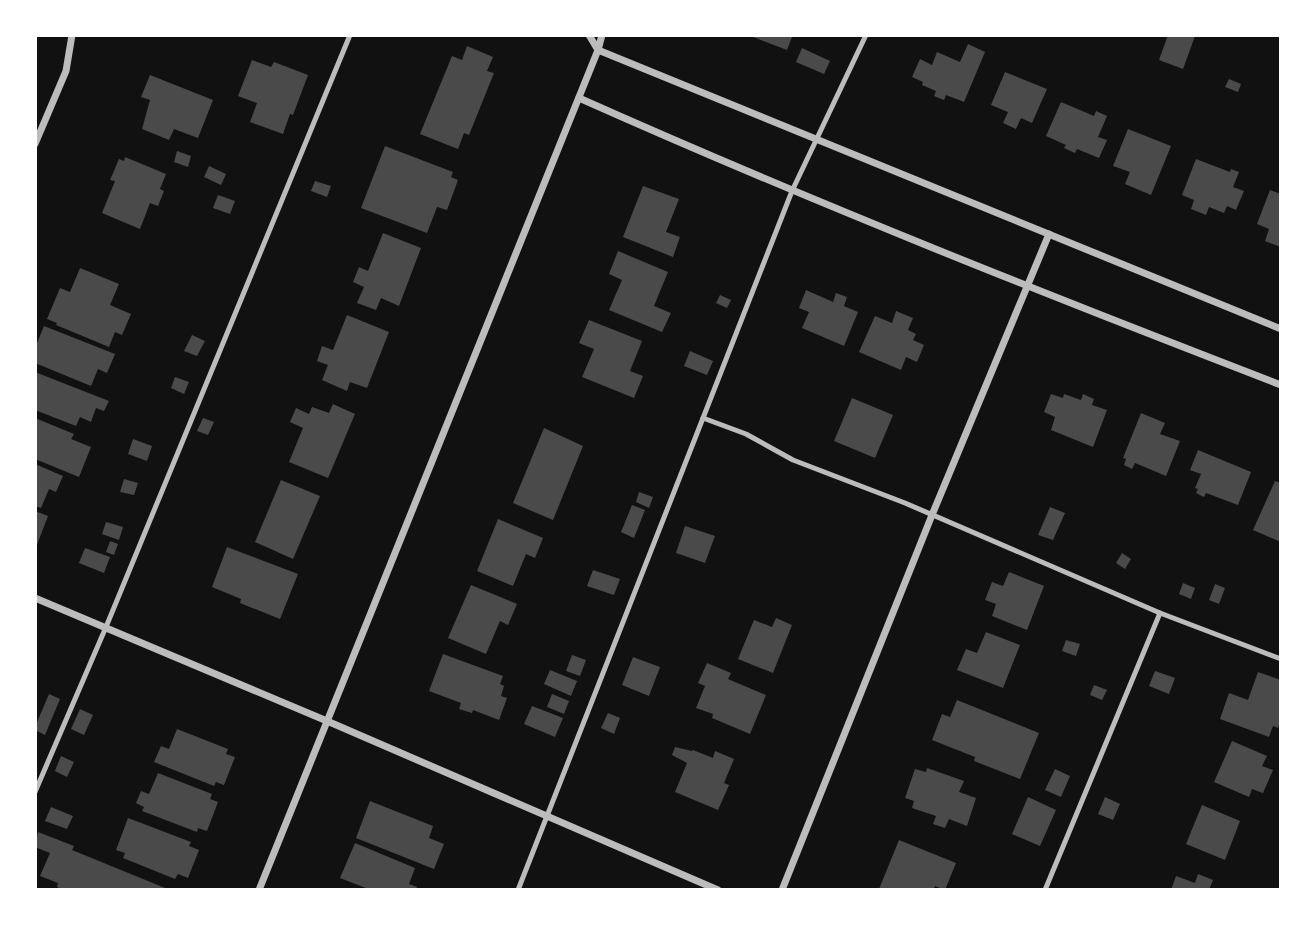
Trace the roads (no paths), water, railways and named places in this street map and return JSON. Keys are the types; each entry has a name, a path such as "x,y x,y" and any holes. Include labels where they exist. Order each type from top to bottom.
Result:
{"street":[{"path":"35,144 66,71 72,35"},
{"path":"589,35 598,50 1281,329"},
{"path":"259,890 579,98 602,35"},
{"path":"579,98 792,191 1281,385"},
{"path":"782,890 932,515 1049,234"},
{"path":"35,598 718,890"}],"lane":[{"path":"35,792 106,627 350,35"},
{"path":"518,890 792,191 866,35"},
{"path":"703,418 746,434 793,460 932,515 1160,613 1281,659"},
{"path":"1045,890 1160,613"}]}
